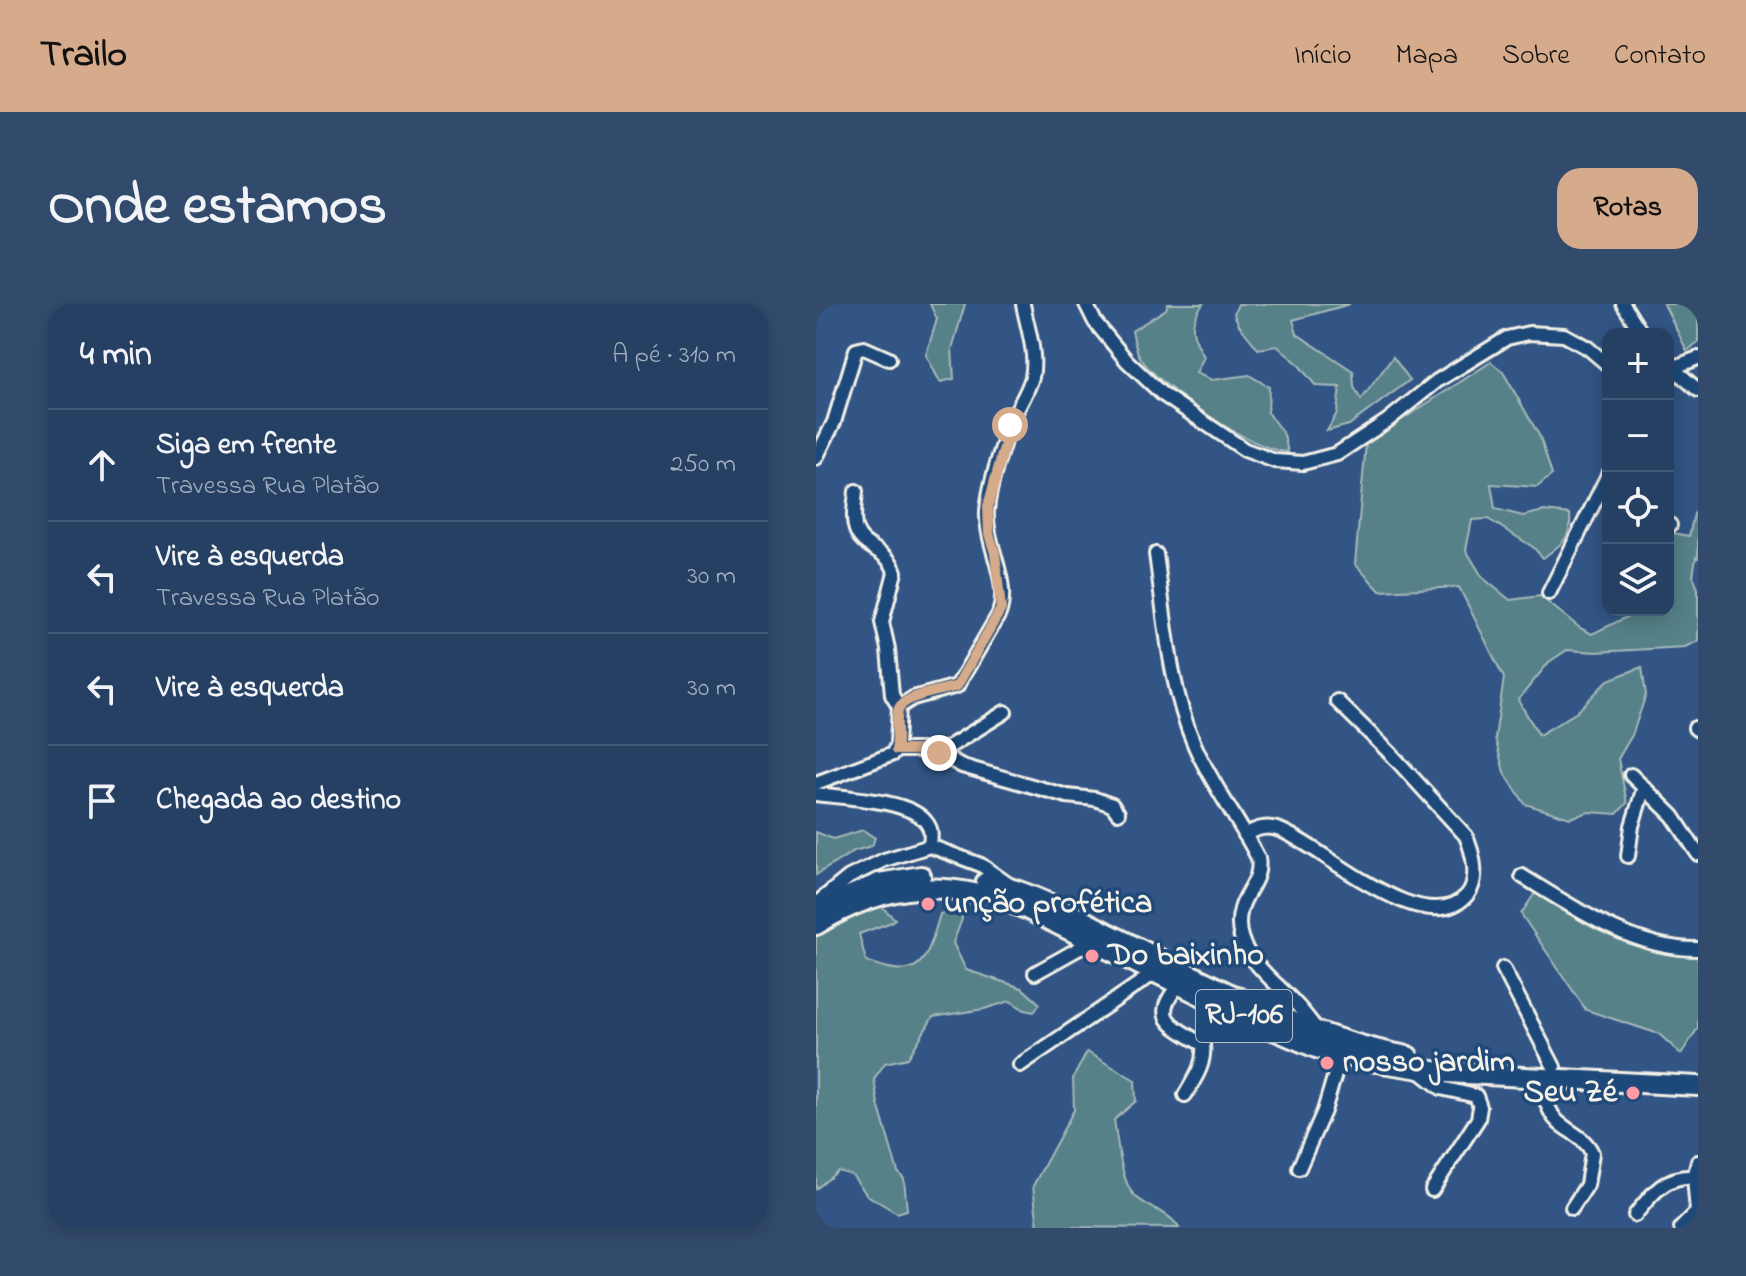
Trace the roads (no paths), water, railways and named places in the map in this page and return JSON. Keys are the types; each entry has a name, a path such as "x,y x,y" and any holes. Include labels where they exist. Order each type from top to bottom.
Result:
{"highway":[{"name":"RJ-106","path":"816,907 879,883 913,876 968,878 1017,891 1103,930 1250,1005 1365,1047 1448,1062 1698,1086"},
{"name":"RJ-106","path":"816,925 881,896 913,889 939,887 994,896 1094,940 1259,1024 1316,1048 1418,1070 1698,1075"}],"street":[{"path":"899,707 913,698 957,686 999,614 1001,586 989,534 988,506 1010,425 1029,383 1033,351 1023,304"},
{"path":"1086,304 1095,322 1127,361 1162,394 1245,450 1275,461 1303,463 1337,454 1387,421 1437,381 1507,338 1529,333 1564,335 1602,360"},
{"path":"1623,304 1638,328"},
{"path":"816,458 834,422 856,350 864,348 889,359"},
{"path":"1674,365 1698,358"},
{"path":"1674,369 1698,390"},
{"path":"1549,593 1602,487"},
{"path":"856,491 856,530 860,538 885,554 895,572 882,622 892,695 899,707 896,750"},
{"path":"1156,554 1181,703 1194,745 1258,858 1260,868 1241,908 1239,920 1243,941 1254,963 1295,1002 1320,1033"},
{"path":"1245,835 1260,828 1281,830 1342,870 1413,904 1442,909 1458,903 1470,892 1474,874 1473,852 1466,836 1391,754 1337,701"},
{"path":"939,753 1005,712"},
{"path":"816,783 884,760 896,750 933,750 962,766 1067,796 1095,799 1112,805 1118,813"},
{"path":"1631,775 1684,830 1698,854"},
{"path":"1628,856 1634,815 1644,787"},
{"path":"816,794 882,801 910,811 927,823 931,833 930,846"},
{"path":"816,907 849,877 884,860 930,846 981,865 1017,891"},
{"path":"1522,876 1592,918 1635,936 1683,949 1698,949"},
{"path":"1035,973 1094,940"},
{"path":"1503,968 1547,1073 1550,1111 1558,1122 1583,1140 1592,1153 1587,1185 1572,1208"},
{"path":"1020,1065 1156,972"},
{"path":"1180,984 1168,997 1164,1007 1166,1018 1171,1027 1203,1045 1204,1055 1203,1064 1185,1095"},
{"path":"1299,1168 1324,1111 1341,1054"},
{"path":"1418,1070 1441,1088 1476,1096 1480,1107 1478,1119 1432,1190"},
{"path":"1681,1228 1697,1212 1694,1177 1698,1162"},
{"path":"1635,1215 1665,1182 1676,1177 1694,1177"}],"place":[{"name":"unção profética","path":"928,904"},
{"name":"Do baixinho","path":"1092,956"},
{"name":"nosso jardim","path":"1327,1063"},
{"name":"Seu Zé","path":"1633,1093"}]}
